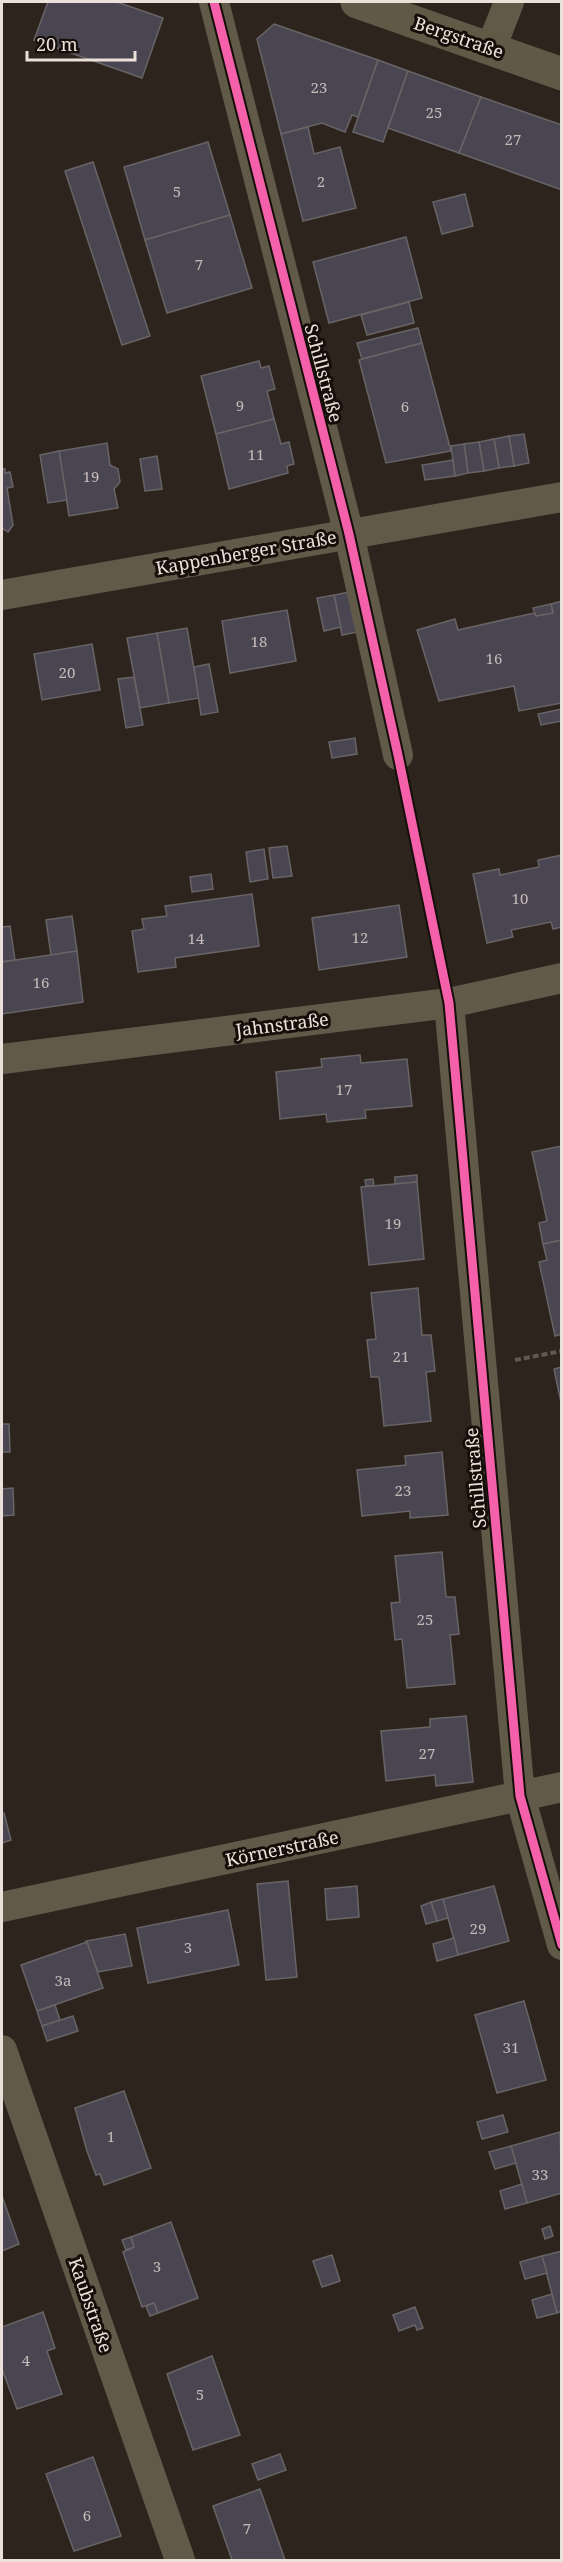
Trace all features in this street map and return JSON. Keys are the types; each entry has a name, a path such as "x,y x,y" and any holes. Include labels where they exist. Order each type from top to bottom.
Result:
{"street":[{"name":"Schillstraße","path":"213,2 349,534 398,754"},
{"name":"Bergstraße","path":"357,2 561,74"},
{"path":"490,48 509,2"},
{"name":"Kappenberger Straße","path":"2,595 561,497"},
{"name":"Jahnstraße","path":"2,1059 449,1003 561,978"},
{"name":"Schillstraße","path":"449,1003 520,1796 561,1945"},
{"name":"Körnerstraße","path":"2,1907 561,1787"},
{"name":"Kaubstraße","path":"2,2050 180,2560"}],"path":[{"path":"482,1367 561,1351"}],"building":[{"path":"48,2 117,2 163,18 142,78 34,40"},
{"path":"274,24 378,60 358,117 352,115 345,132 322,123 281,134 257,39"},
{"path":"378,60 408,71 383,142 353,132"},
{"path":"408,71 481,97 459,153 388,128"},
{"path":"481,97 562,125 562,190 459,153"},
{"path":"308,127 314,154 340,147 356,208 303,221 281,134"},
{"path":"208,142 230,215 145,240 124,167"},
{"path":"93,162 150,336 122,345 65,171"},
{"path":"465,194 473,226 442,234 433,202"},
{"path":"230,215 252,288 167,313 145,240"},
{"path":"406,237 422,298 329,323 313,262"},
{"path":"409,302 414,323 367,335 361,315"},
{"path":"418,328 422,343 362,359 357,343"},
{"path":"422,343 451,451 386,463 359,360"},
{"path":"259,361 261,368 269,366 275,389 267,391 274,419 216,434 201,376"},
{"path":"274,419 281,444 289,442 294,464 287,466 288,473 229,489 216,434"},
{"path":"524,434 529,463 514,466 509,436"},
{"path":"509,436 514,466 499,468 494,439"},
{"path":"494,439 499,468 484,471 479,442"},
{"path":"479,442 484,471 468,473 464,444"},
{"path":"107,443 110,465 118,469 120,482 114,489 118,508 69,516 59,451"},
{"path":"464,444 468,473 455,476 451,446"},
{"path":"59,451 67,500 48,503 40,455"},
{"path":"157,456 162,489 145,491 140,459"},
{"path":"453,460 455,476 425,480 422,465"},
{"path":"2,469 5,469 5,473 10,472 13,487 7,488 13,525 8,532 2,528"},
{"path":"350,592 357,632 342,635 334,595"},
{"path":"334,595 341,627 324,631 317,598"},
{"path":"562,601 562,703 519,711 514,686 439,701 417,630 455,619 458,630 534,613 536,616 553,613 551,604"},
{"path":"551,604 553,613 536,616 533,608"},
{"path":"287,610 296,661 230,673 222,621"},
{"path":"187,628 199,698 169,703 157,633"},
{"path":"157,633 169,703 140,708 127,638"},
{"path":"92,644 100,690 42,700 34,654"},
{"path":"209,664 218,712 201,715 194,667"},
{"path":"134,677 143,725 126,728 118,679"},
{"path":"562,709 562,721 541,725 538,714"},
{"path":"355,738 357,754 332,758 329,742"},
{"path":"287,846 292,876 273,878 269,848"},
{"path":"264,849 268,879 250,882 246,852"},
{"path":"562,855 562,927 553,929 551,922 511,930 513,937 487,943 473,874 499,869 500,875 539,867 538,860"},
{"path":"211,874 213,889 192,892 190,877"},
{"path":"252,894 259,946 175,958 176,967 138,972 132,931 144,929 142,919 167,916 165,906"},
{"path":"399,905 407,957 319,970 312,918"},
{"path":"72,916 77,951 51,955 46,920"},
{"path":"10,926 15,960 2,962 2,927"},
{"path":"77,951 83,1002 2,1014 2,962"},
{"path":"360,1055 361,1063 407,1059 412,1106 365,1110 366,1118 327,1122 326,1114 280,1119 276,1072 322,1067 321,1059"},
{"path":"562,1146 562,1240 543,1244 539,1223 547,1221 532,1152"},
{"path":"417,1175 417,1182 395,1184 395,1177"},
{"path":"373,1179 374,1186 366,1186 365,1180"},
{"path":"417,1182 424,1259 369,1265 361,1187"},
{"path":"562,1240 562,1334 555,1336 539,1262 547,1260 543,1244"},
{"path":"418,1288 422,1335 431,1335 435,1371 426,1372 431,1421 384,1426 379,1377 371,1377 367,1340 376,1339 371,1293"},
{"path":"562,1367 562,1407 554,1369"},
{"path":"2,1424 9,1424 10,1452 2,1452"},
{"path":"442,1452 448,1515 410,1518 410,1511 362,1516 357,1470 406,1465 405,1456"},
{"path":"13,1488 14,1515 2,1516 2,1489"},
{"path":"442,1552 446,1597 455,1597 459,1634 450,1635 455,1684 407,1688 402,1639 395,1640 391,1603 400,1602 395,1556"},
{"path":"466,1716 473,1782 436,1786 435,1775 386,1781 381,1731 430,1727 430,1719"},
{"path":"4,1813 11,1840 2,1843 2,1814"},
{"path":"288,1881 297,1977 266,1980 257,1884"},
{"path":"357,1886 359,1917 327,1920 325,1889"},
{"path":"494,1886 509,1941 458,1955 443,1899"},
{"path":"443,1899 448,1918 437,1921 431,1902"},
{"path":"431,1902 437,1921 426,1924 421,1906"},
{"path":"228,1910 239,1965 148,1983 137,1928"},
{"path":"125,1934 132,1966 98,1972 86,1941"},
{"path":"454,1938 458,1955 437,1961 433,1944"},
{"path":"87,1942 103,1988 37,2011 21,1965"},
{"path":"524,2001 546,2080 497,2093 475,2015"},
{"path":"55,2005 60,2020 42,2026 37,2011"},
{"path":"73,2016 78,2031 47,2041 42,2026"},
{"path":"124,2091 151,2168 104,2185 100,2174 96,2175 75,2108"},
{"path":"503,2115 508,2132 482,2139 477,2122"},
{"path":"560,2132 562,2193 527,2203 511,2146"},
{"path":"511,2146 516,2163 495,2169 489,2152"},
{"path":"522,2184 527,2203 505,2209 500,2191"},
{"path":"2,2196 19,2244 2,2251"},
{"path":"171,2222 198,2298 158,2313 154,2303 142,2307 123,2252 134,2247 131,2237"},
{"path":"550,2226 553,2236 545,2239 542,2229"},
{"path":"131,2237 134,2247 126,2250 122,2240"},
{"path":"562,2251 562,2311 557,2313 542,2256"},
{"path":"332,2255 340,2281 322,2287 313,2261"},
{"path":"542,2256 547,2273 525,2279 520,2262"},
{"path":"552,2294 557,2313 537,2318 532,2300"},
{"path":"154,2303 158,2313 150,2316 146,2306"},
{"path":"415,2307 423,2328 417,2330 415,2325 399,2331 393,2315"},
{"path":"43,2312 55,2348 47,2351 62,2394 17,2409 2,2369 2,2327"},
{"path":"212,2356 240,2435 193,2450 167,2374"},
{"path":"280,2454 286,2470 258,2480 252,2464"},
{"path":"93,2457 121,2536 74,2551 46,2474"},
{"path":"260,2489 285,2560 232,2560 213,2506"}],"cycle path":[{"path":"214,2 349,534 398,755 449,1003 520,1796 562,1945"}]}
